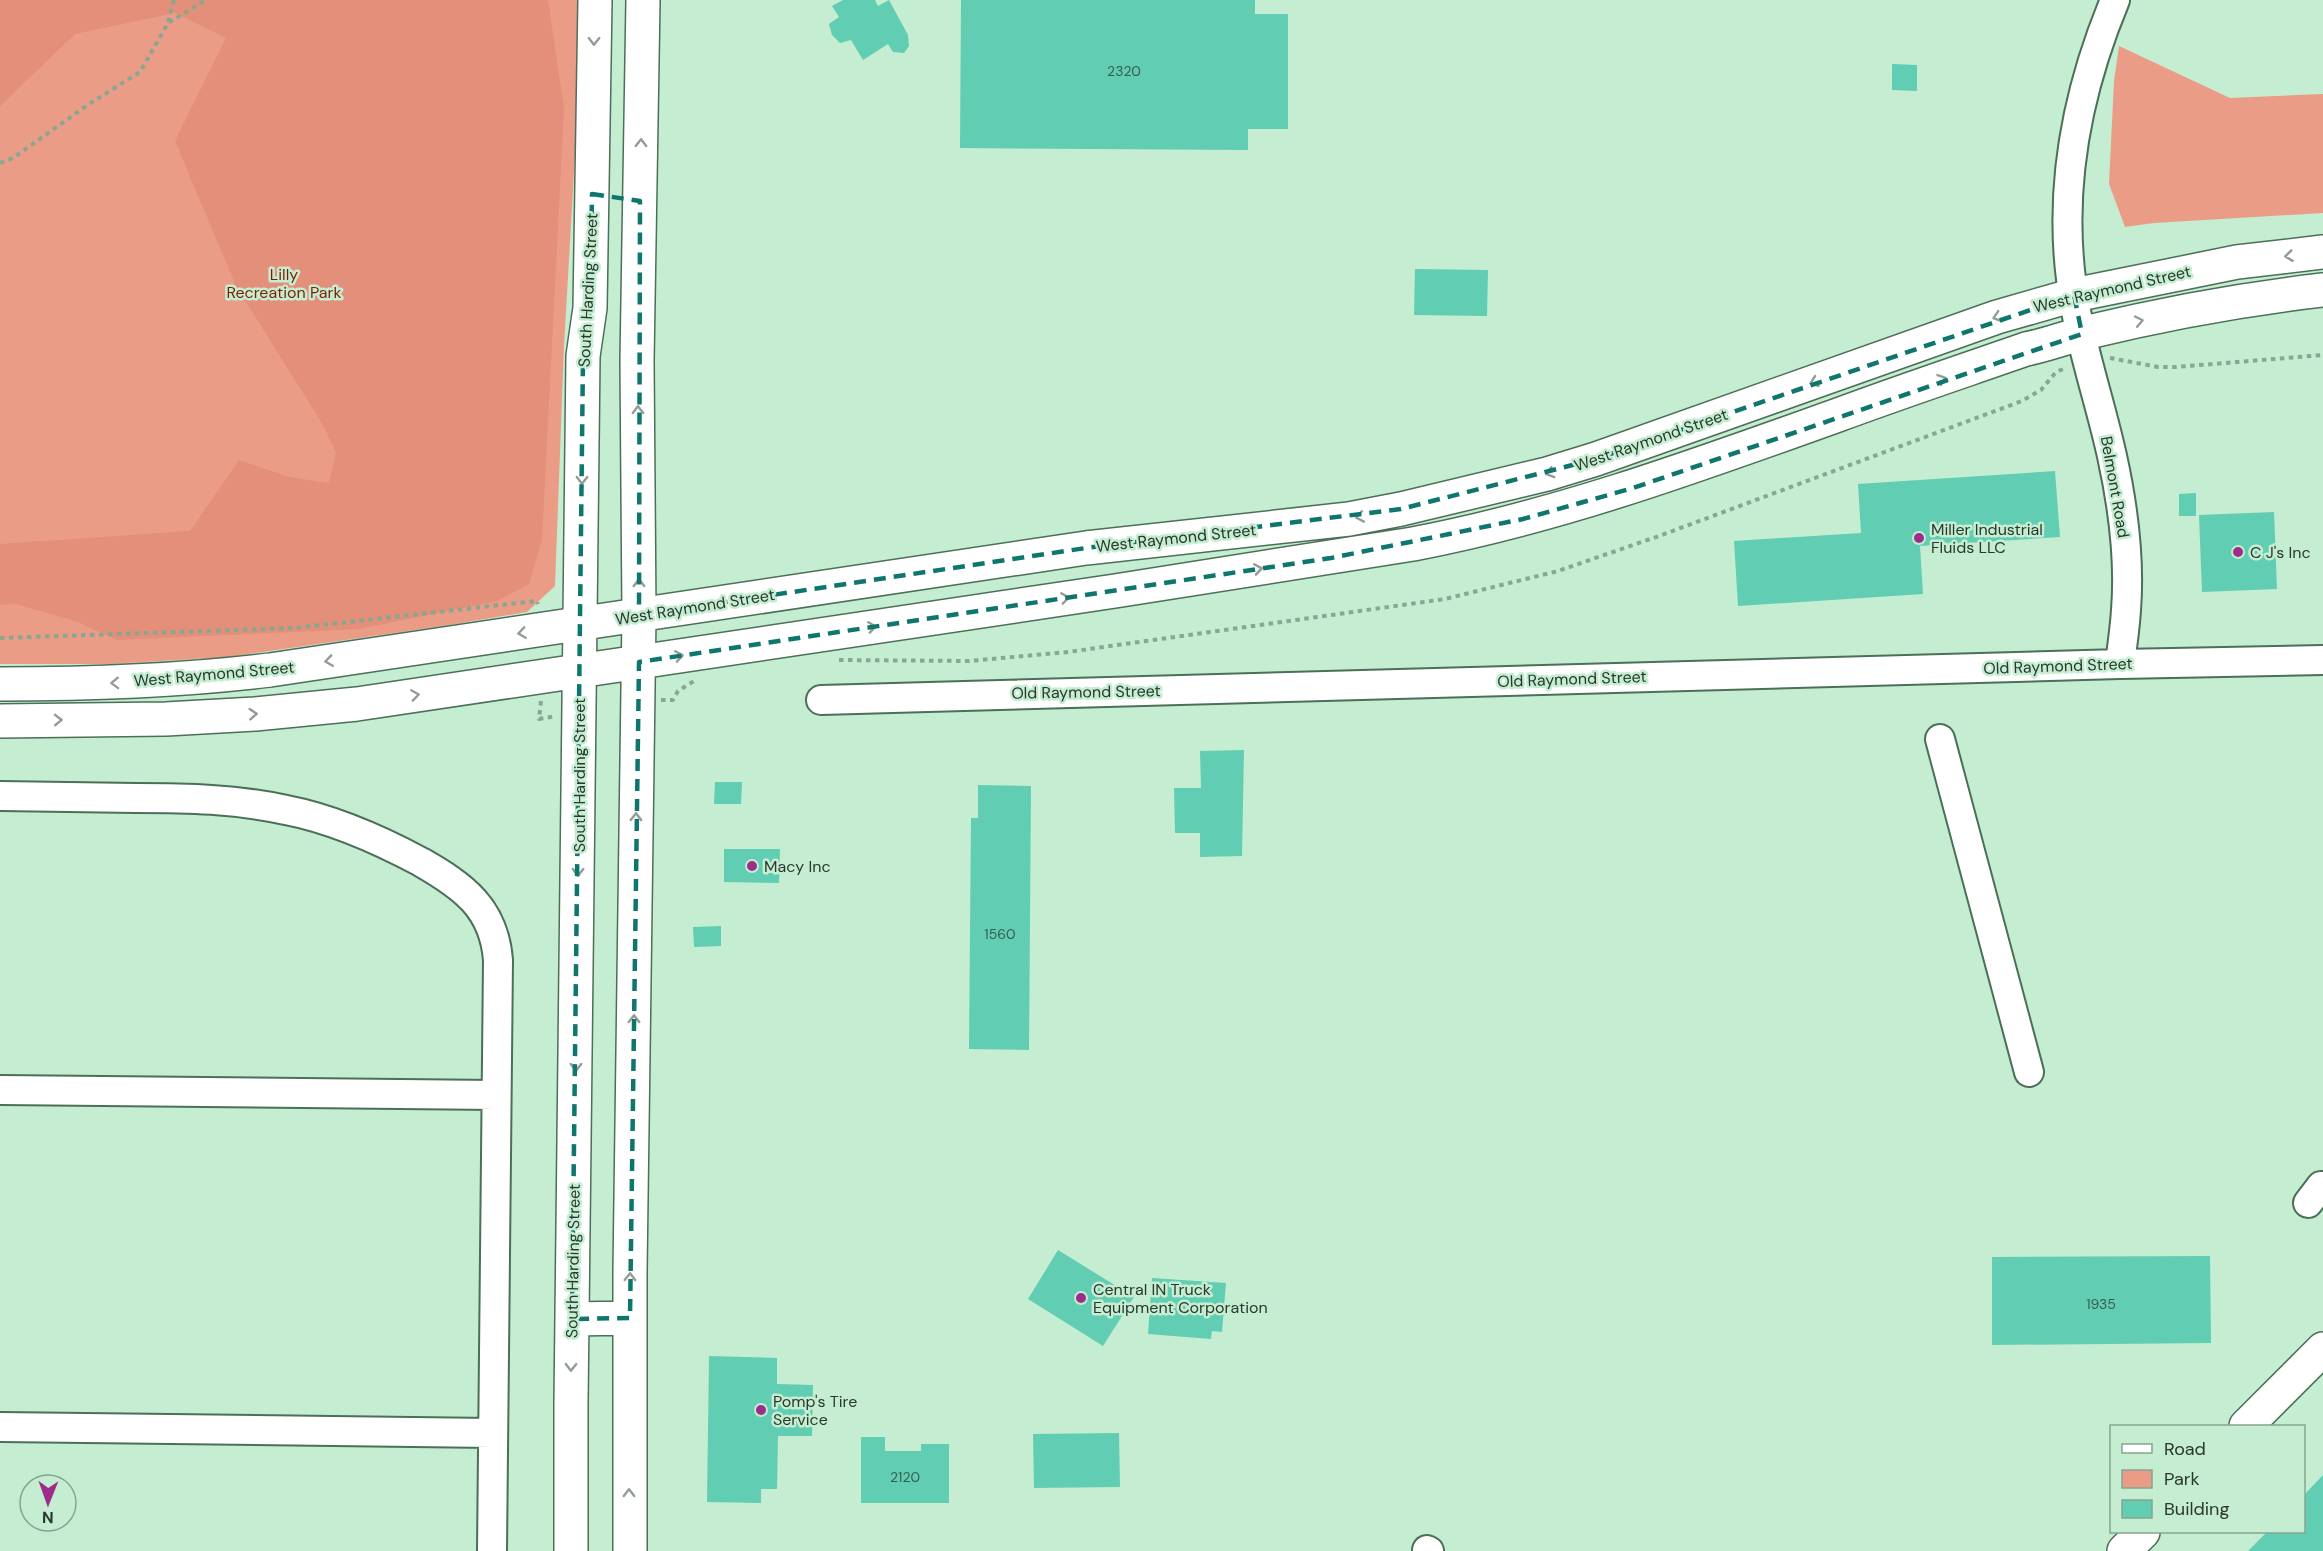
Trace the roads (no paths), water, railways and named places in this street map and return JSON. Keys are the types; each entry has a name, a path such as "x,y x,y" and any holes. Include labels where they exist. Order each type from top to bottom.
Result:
{"main road":[{"name":"South Harding Street","path":"571,1551 583,356 590,308 595,0"},
{"path":"630,1551 630,1318 639,662 637,361 643,0"},
{"path":"592,194 640,201"},
{"name":"West Raymond Street","path":"0,721 166,719 255,714 357,704 1127,590 1462,535 1633,488 2015,353 2078,314 2237,262 2323,252"},
{"name":"West Raymond Street","path":"0,684 208,678 1086,548 1349,519 1547,474 1635,447 1997,317 2189,310 2323,290"},
{"path":"572,1319 630,1318"},
{"path":"2247,1425 2323,1349"},
{"path":"2124,1551 2142,1533"}],"street":[{"name":"Belmont Road","path":"2115,0 2087,79 2073,148 2067,232 2078,314 2111,453 2123,522 2127,609 2120,664"},
{"name":"Old Raymond Street","path":"820,700 2323,660"},
{"path":"1940,738 2030,1072"},
{"path":"0,796 199,799 266,806 314,817 342,826 395,849 434,870 464,890 484,912 494,934 498,960 492,1551"},
{"path":"0,1090 496,1095"},
{"path":"0,1427 492,1433"}],"place":[{"name":"Miller Industrial Fluids LLC","path":"1919,538"},
{"name":"C J's Inc","path":"2238,552"},
{"name":"Macy Inc","path":"752,866"},
{"name":"Central IN Truck Equipment Corporation","path":"1081,1298"},
{"name":"Pomp's Tire Service","path":"761,1410"}],"park label":[{"name":"Lilly Recreation Park","path":"284,283"}]}
